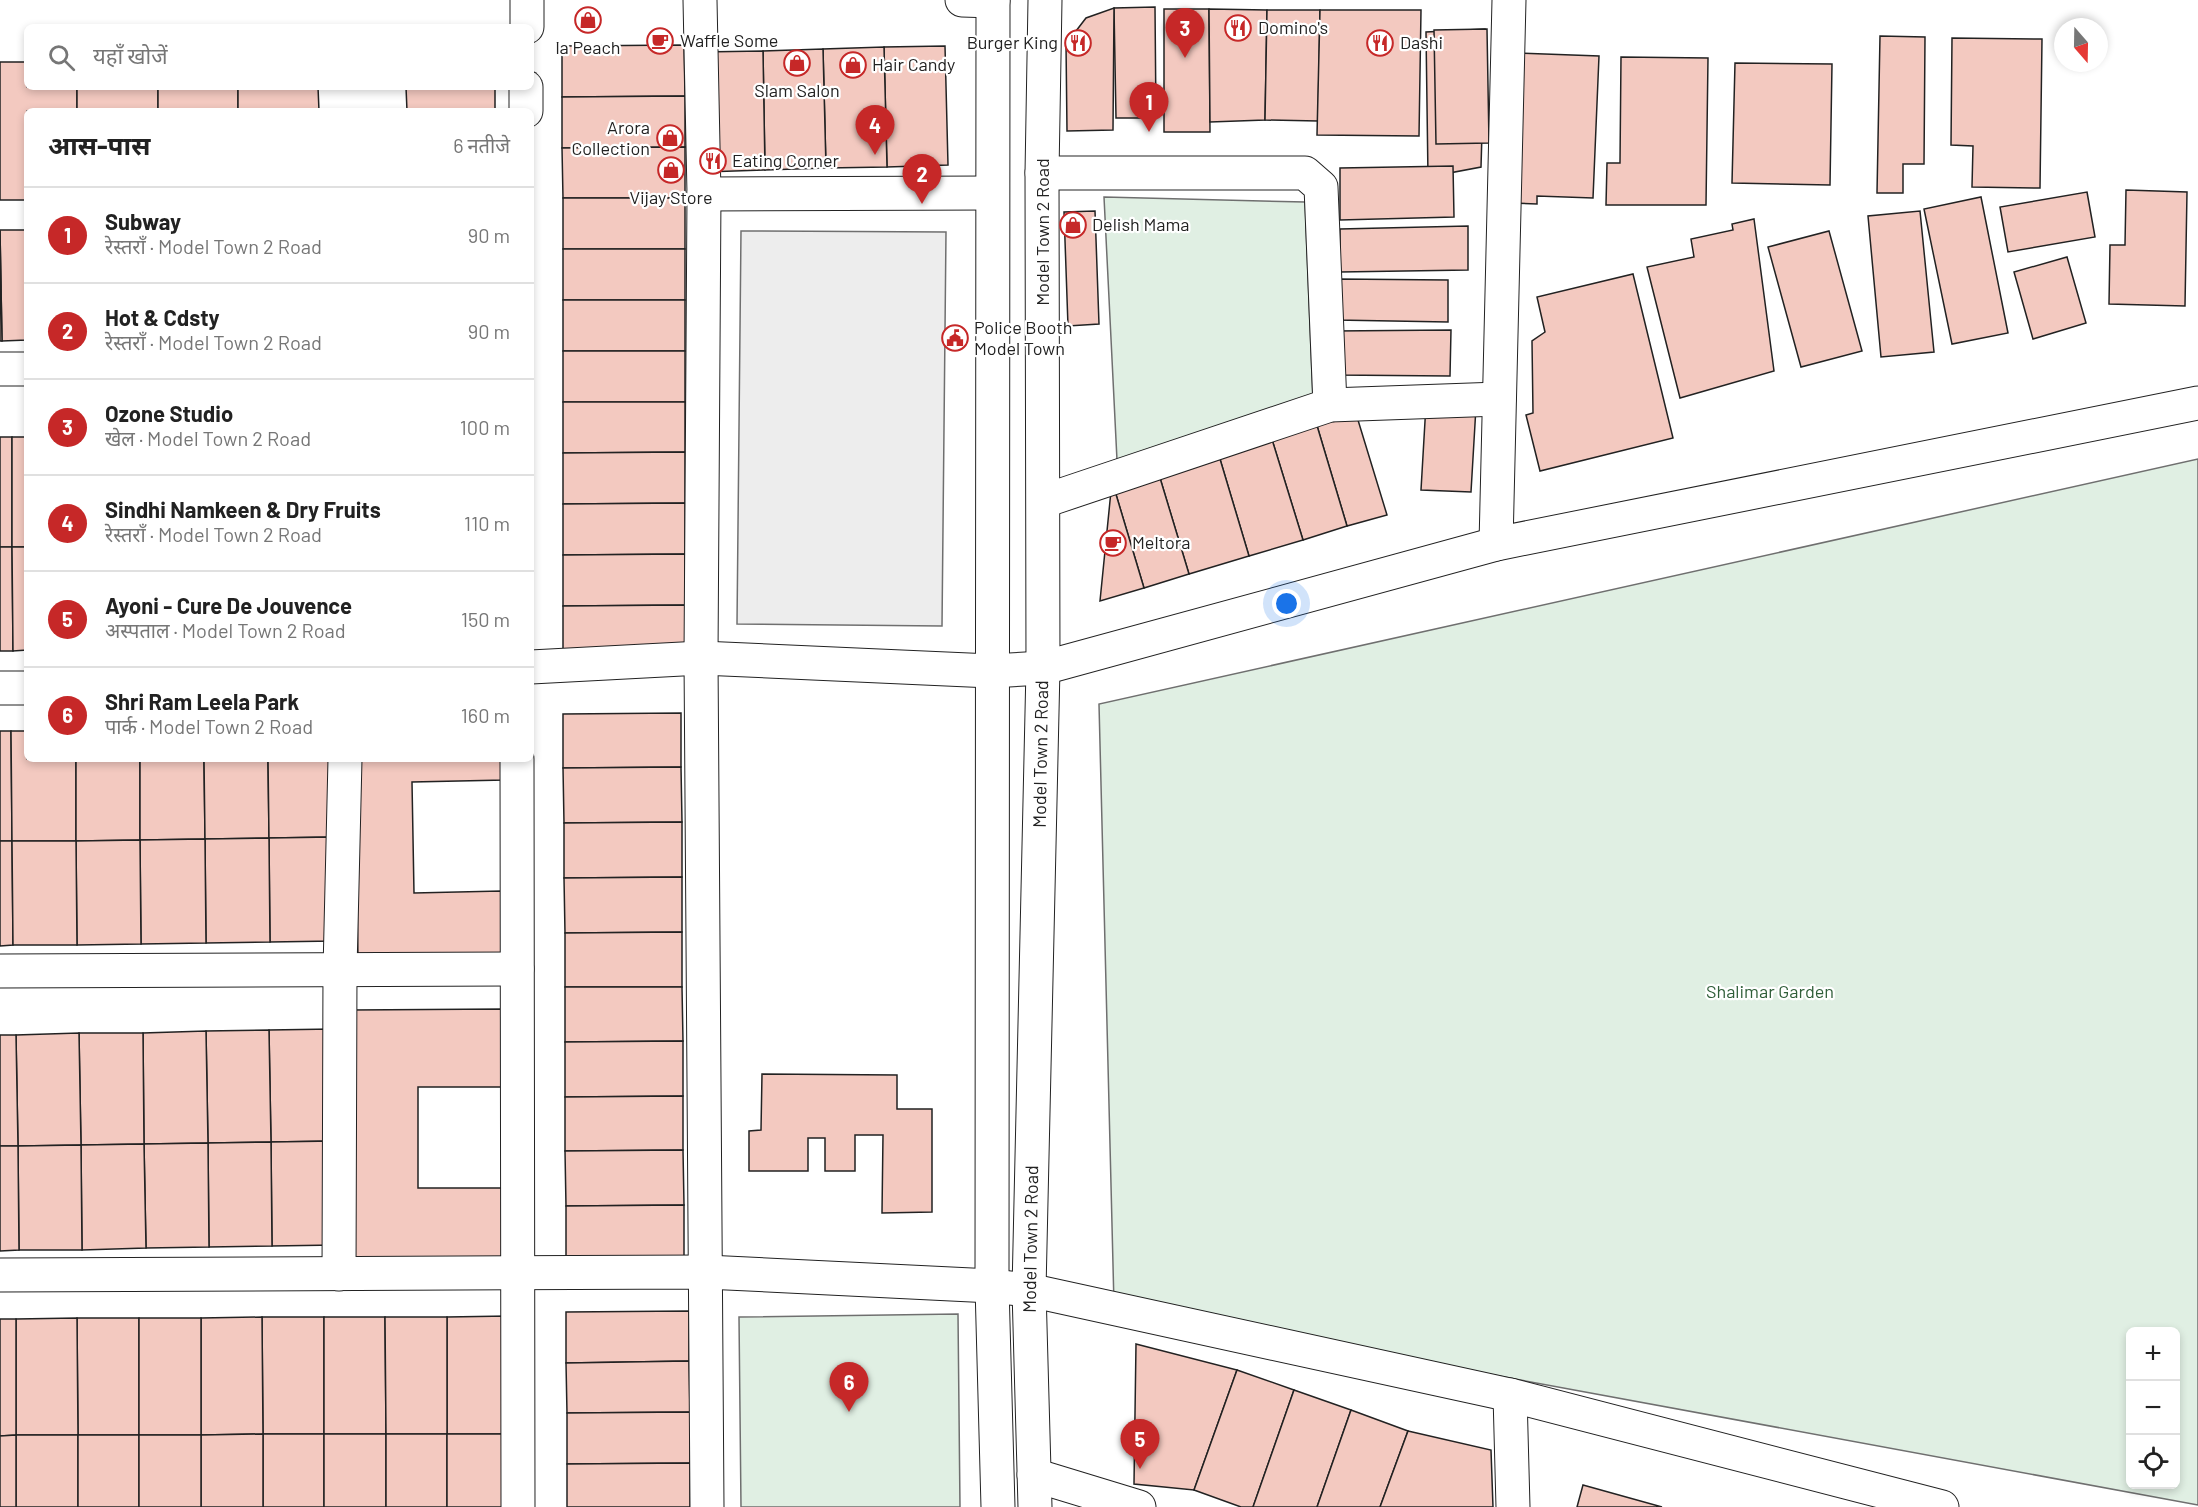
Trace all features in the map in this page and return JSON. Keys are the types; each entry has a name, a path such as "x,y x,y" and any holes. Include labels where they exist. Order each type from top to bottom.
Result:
{"street":[{"path":"527,24 528,0"},
{"path":"700,0 704,194 702,658 707,1507"},
{"name":"Model Town 2 Road","path":"983,0 992,193 992,1286 998,1507"},
{"name":"Model Town 2 Road","path":"1035,1507 1029,1290 1043,668 1042,173 1045,0"},
{"path":"1496,544 1509,0"},
{"path":"526,90 526,108"},
{"path":"1042,173 1305,173 1321,187 1330,405"},
{"path":"704,194 992,193"},
{"path":"0,369 24,369"},
{"path":"1044,501 1330,405 1499,399"},
{"path":"534,667 702,658 991,671 1043,668 1496,544 2198,402"},
{"path":"0,688 24,688"},
{"path":"339,1274 340,970 345,762"},
{"path":"517,762 518,1507"},
{"path":"0,971 517,969"},
{"path":"0,1275 706,1272 992,1286 1029,1290 1510,1395 1942,1507"},
{"path":"1510,1395 1513,1507"},
{"path":"1034,1475 1139,1507"}],"green space":[{"path":"1104,197 1305,202 1313,401 1117,460"},
{"name":"Shalimar Garden","path":"2198,459 2198,1505 1114,1305 1099,704"},
{"path":"958,1314 960,1507 741,1507 739,1317"}],"shaded area":[{"path":"741,231 946,232 942,626 737,624"}],"building":[{"path":"1155,7 1156,118 1116,118 1114,8"},
{"path":"1114,8 1113,130 1067,131 1066,44 1086,18"},
{"path":"1164,9 1209,9 1210,132 1164,132"},
{"path":"1209,9 1267,10 1265,120 1210,122"},
{"path":"1267,10 1320,10 1318,121 1265,120"},
{"path":"1320,10 1421,10 1419,136 1317,135"},
{"path":"1485,29 1481,167 1428,177 1426,32"},
{"path":"1487,29 1489,143 1436,144 1434,30"},
{"path":"1880,36 1925,37 1924,164 1903,164 1903,193 1877,193"},
{"path":"1952,38 2042,39 2040,188 1972,187 1973,146 1951,145"},
{"path":"684,45 685,96 562,97 562,46"},
{"path":"945,46 948,165 887,167 884,47"},
{"path":"884,47 887,167 826,168 823,49"},
{"path":"823,49 826,168 765,170 763,51"},
{"path":"763,51 765,170 705,172 701,52"},
{"path":"1517,53 1599,56 1593,198 1537,196 1537,204 1511,203"},
{"path":"1621,57 1708,58 1706,205 1606,205 1607,163 1620,163"},
{"path":"0,62 24,62 24,90 77,90 77,108 24,108 24,200 0,200"},
{"path":"1735,63 1832,64 1830,185 1732,183"},
{"path":"77,90 158,90 158,108 77,108"},
{"path":"158,90 238,90 238,108 158,108"},
{"path":"238,90 318,90 319,108 238,108"},
{"path":"406,90 495,90 495,108 407,108"},
{"path":"685,96 685,147 562,148 562,97"},
{"path":"685,147 685,198 563,198 562,148"},
{"path":"1453,166 1454,217 1340,220 1340,168"},
{"path":"2126,190 2187,192 2185,306 2109,304 2110,245 2125,245"},
{"path":"2087,192 2095,237 2008,252 2000,207"},
{"path":"1981,197 2008,333 1952,344 1924,209"},
{"path":"563,198 685,198 685,249 563,249"},
{"path":"1095,211 1099,324 1068,326 1064,212"},
{"path":"1920,211 1934,352 1881,357 1868,216"},
{"path":"1754,219 1774,371 1680,398 1647,267 1694,257 1691,239 1733,230 1732,224"},
{"path":"1468,226 1468,270 1340,272 1340,229"},
{"path":"0,230 24,230 24,340 2,341"},
{"path":"0,231 2,341 0,341"},
{"path":"1829,231 1862,351 1801,367 1768,247"},
{"path":"563,249 685,249 685,300 563,300"},
{"path":"2067,257 2086,323 2033,339 2014,272"},
{"path":"1633,274 1673,438 1540,471 1526,415 1533,413 1532,341 1545,332 1537,297"},
{"path":"1337,279 1448,280 1448,322 1336,320"},
{"path":"563,300 685,300 685,351 563,351"},
{"path":"1451,330 1450,376 1335,375 1334,331"},
{"path":"563,351 685,351 685,402 563,402"},
{"path":"563,402 685,402 685,452 563,453"},
{"path":"1426,404 1476,407 1471,492 1421,490"},
{"path":"1354,407 1387,515 1347,526 1315,419"},
{"path":"1315,419 1347,526 1303,540 1270,433"},
{"path":"1270,433 1303,540 1249,556 1217,449"},
{"path":"0,437 12,437 12,547 0,547"},
{"path":"12,437 24,437 24,547 12,547"},
{"path":"1217,449 1249,556 1189,574 1157,468"},
{"path":"685,452 685,503 563,504 563,453"},
{"path":"1157,468 1189,574 1144,588 1112,481"},
{"path":"1112,481 1144,588 1100,601"},
{"path":"685,503 685,554 563,555 563,504"},
{"path":"0,547 12,547 13,651 0,651"},
{"path":"12,547 24,547 24,650 13,651"},
{"path":"685,554 685,605 563,606 563,555"},
{"path":"685,605 685,656 563,656 563,606"},
{"path":"681,713 681,767 563,768 563,714"},
{"path":"0,731 11,731 12,841 0,841"},
{"path":"11,731 24,731 24,762 76,762 76,841 12,841"},
{"path":"76,762 140,762 140,840 76,841"},
{"path":"140,762 204,762 205,839 140,840"},
{"path":"204,762 268,762 269,838 205,839"},
{"path":"268,762 332,762 333,837 269,838"},
{"path":"355,762 505,762 505,780 412,782 414,893 501,891 502,957 358,960"},
{"path":"681,767 682,822 564,823 563,768"},
{"path":"682,822 682,877 564,878 564,823"},
{"path":"333,837 334,941 270,942 269,838"},
{"path":"269,838 270,942 206,943 205,839"},
{"path":"205,839 206,943 141,944 140,840"},
{"path":"140,840 141,944 77,945 76,841"},
{"path":"0,841 12,841 13,945 0,946"},
{"path":"12,841 76,841 77,945 13,945"},
{"path":"682,877 682,932 565,933 564,878"},
{"path":"682,932 682,987 565,987 565,933"},
{"path":"565,987 682,987 683,1041 565,1042"},
{"path":"504,1009 505,1087 418,1087 418,1188 502,1188 503,1258 351,1259 351,1010"},
{"path":"333,1029 334,1141 271,1142 269,1030"},
{"path":"269,1030 271,1142 208,1143 206,1031"},
{"path":"206,1031 208,1143 144,1144 143,1033"},
{"path":"79,1033 143,1033 144,1144 81,1145"},
{"path":"79,1033 81,1145 18,1146 16,1035"},
{"path":"0,1035 16,1035 18,1146 0,1146"},
{"path":"683,1041 683,1096 565,1097 565,1042"},
{"path":"762,1074 897,1075 897,1109 932,1109 932,1212 882,1213 883,1135 855,1135 855,1171 825,1171 825,1138 808,1138 808,1171 749,1171 749,1131 761,1130"},
{"path":"683,1096 683,1150 565,1151 565,1097"},
{"path":"334,1141 336,1245 272,1246 271,1142"},
{"path":"271,1142 272,1246 209,1247 208,1143"},
{"path":"208,1143 209,1247 146,1248 144,1144"},
{"path":"144,1144 146,1248 82,1250 81,1145"},
{"path":"81,1145 82,1250 19,1250 18,1146"},
{"path":"0,1146 18,1146 19,1250 0,1251"},
{"path":"683,1150 684,1205 566,1206 565,1151"},
{"path":"684,1205 684,1260 566,1261 566,1206"},
{"path":"689,1311 689,1361 566,1363 566,1312"},
{"path":"508,1316 509,1434 447,1434 447,1317"},
{"path":"262,1317 324,1317 324,1434 263,1434"},
{"path":"262,1317 263,1434 201,1435 201,1318"},
{"path":"324,1317 385,1317 386,1434 324,1434"},
{"path":"385,1317 447,1317 447,1434 386,1434"},
{"path":"77,1318 139,1318 139,1435 78,1435"},
{"path":"77,1318 78,1435 16,1435 16,1319"},
{"path":"139,1318 201,1318 201,1435 139,1435"},
{"path":"0,1319 16,1319 16,1435 0,1436"},
{"path":"1136,1344 1237,1370 1194,1490 1134,1484"},
{"path":"689,1361 690,1412 567,1413 566,1363"},
{"path":"1237,1370 1294,1390 1253,1507 1241,1507 1194,1490"},
{"path":"1294,1390 1351,1410 1317,1507 1253,1507"},
{"path":"1351,1410 1408,1431 1380,1507 1317,1507"},
{"path":"690,1412 690,1463 567,1464 567,1413"},
{"path":"1408,1431 1491,1450 1493,1507 1380,1507"},
{"path":"263,1434 324,1434 324,1507 263,1507"},
{"path":"263,1434 263,1507 201,1507 201,1435"},
{"path":"324,1434 386,1434 386,1507 324,1507"},
{"path":"386,1434 447,1434 447,1507 386,1507"},
{"path":"447,1434 509,1434 508,1507 447,1507"},
{"path":"16,1435 78,1435 78,1507 16,1507"},
{"path":"16,1435 16,1507 0,1507 0,1436"},
{"path":"78,1435 139,1435 139,1507 78,1507"},
{"path":"139,1435 201,1435 201,1507 139,1507"},
{"path":"690,1463 690,1507 567,1507 567,1464"},
{"path":"1583,1485 1662,1507 1577,1507"}],"place":[{"name":"la Peach","path":"588,20"},
{"name":"Domino's","path":"1238,28"},
{"name":"Waffle Some","path":"660,41"},
{"name":"Burger King","path":"1078,43"},
{"name":"Dashi","path":"1380,43"},
{"name":"Ozone Studio","path":"1185,58"},
{"name":"Slam Salon","path":"797,63"},
{"name":"Hair Candy","path":"853,65"},
{"name":"Subway","path":"1149,132"},
{"name":"Arora Collection","path":"670,138"},
{"name":"Sindhi Namkeen & Dry Fruits","path":"875,155"},
{"name":"Eating Corner","path":"713,161"},
{"name":"Vijay Store","path":"671,170"},
{"name":"Hot & Cdsty","path":"922,204"},
{"name":"Delish Mama","path":"1073,225"},
{"name":"Police Booth Model Town","path":"955,338"},
{"name":"Meltora","path":"1113,543"},
{"name":"Shri Ram Leela Park","path":"849,1412"},
{"name":"Ayoni - Cure De Jouvence","path":"1140,1469"}]}
